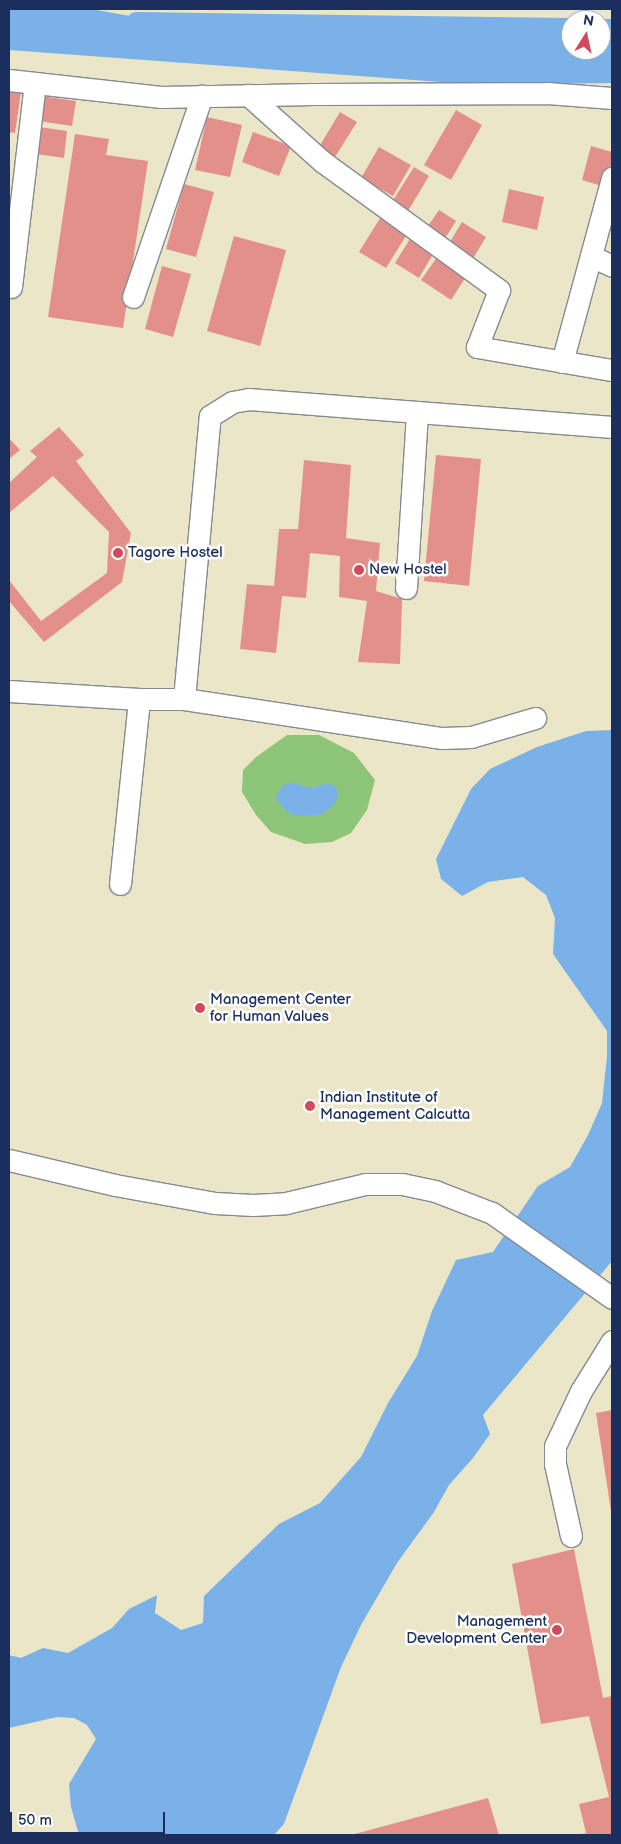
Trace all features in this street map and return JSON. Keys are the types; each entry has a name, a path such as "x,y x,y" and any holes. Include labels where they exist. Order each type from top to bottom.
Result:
{"street":[{"path":"9,80 161,97 548,93 612,98"},
{"path":"11,287 35,84"},
{"path":"248,95 323,162 499,290 477,347 612,370"},
{"path":"133,297 202,96"},
{"path":"562,362 612,178"},
{"path":"591,256 612,266"},
{"path":"184,699 210,416 232,402 249,399 612,427"},
{"path":"406,588 417,412"},
{"path":"9,691 139,699 184,699 442,738 471,737 535,718"},
{"path":"120,884 139,699"},
{"path":"9,1160 115,1186 215,1203 253,1205 286,1203 365,1184 402,1184 435,1191 492,1214 612,1298"},
{"path":"572,1536 555,1464 555,1446 581,1391 610,1347"}],"green space":[{"path":"287,735 319,735 354,753 375,780 367,810 351,833 332,842 305,844 271,832 256,815 242,792 243,770 256,757"}],"water":[{"path":"9,9 91,9 202,29 508,35 561,33 561,60 611,60 612,32 612,83 482,85 9,50"},
{"path":"612,730 612,1261 483,1415 490,1434 473,1458 449,1485 434,1512 397,1563 361,1625 341,1667 284,1824 274,1835 79,1835 71,1807 69,1784 96,1739 87,1725 74,1718 57,1717 9,1728 9,1655 21,1658 43,1648 68,1653 112,1628 129,1609 157,1595 155,1613 181,1630 203,1623 204,1596 279,1524 320,1503 361,1457 388,1403 417,1356 432,1311 456,1260 493,1252 538,1186 570,1167 588,1135 602,1103 607,1056 607,1031 553,954 555,918 546,895 523,877 488,882 462,896 441,879 436,859 471,789 490,769 537,747 586,731"},
{"path":"293,783 311,788 329,783 338,789 338,797 332,807 320,815 298,816 287,812 276,799 278,792 284,785"}],"building":[{"path":"9,90 21,92 15,133 9,132"},
{"path":"41,96 76,101 72,126 38,121"},
{"path":"456,110 482,125 451,180 424,165"},
{"path":"340,112 357,122 335,157 319,147"},
{"path":"207,117 242,125 230,177 195,170"},
{"path":"33,126 67,131 64,158 29,153"},
{"path":"253,132 291,146 279,176 242,162"},
{"path":"75,134 109,139 106,155 148,161 123,328 48,317"},
{"path":"591,146 612,152 612,161 605,187 582,180"},
{"path":"379,147 411,165 393,196 361,178"},
{"path":"414,167 429,176 408,211 392,202"},
{"path":"184,184 214,192 196,257 166,249"},
{"path":"509,189 544,197 537,230 502,222"},
{"path":"439,210 456,221 444,240 426,229"},
{"path":"382,215 409,231 386,268 359,252"},
{"path":"462,222 486,237 472,260 448,245"},
{"path":"413,234 436,249 419,278 395,263"},
{"path":"234,236 286,250 260,346 207,331"},
{"path":"442,250 471,269 451,300 421,280"},
{"path":"162,266 191,274 173,337 145,329"},
{"name":"Tagore Hostel","path":"59,427 84,455 76,461 131,533 122,582 44,642 9,601 9,580 41,621 107,573 109,532 53,476 9,513 9,483 37,457 30,451"},
{"path":"9,438 20,450 9,459"},
{"path":"436,455 481,459 469,586 424,581"},
{"name":"New Hostel","path":"304,460 351,465 346,538 380,543 376,591 402,599 400,664 358,662 367,601 339,597 340,556 310,553 306,598 282,596 276,653 240,649 247,584 274,586 279,529 298,529"},
{"path":"612,1410 612,1511 611,1511 596,1413"},
{"name":"Management Development Center","path":"574,1549 603,1698 612,1696 612,1835 577,1835 586,1833 579,1804 609,1797 589,1716 541,1724 512,1564"},
{"path":"488,1798 499,1835 351,1835"}],"waterway":[{"path":"136,22 561,28"}],"place":[{"name":"Tagore Hostel","path":"118,553"},
{"name":"New Hostel","path":"359,570"},
{"name":"Management Center for Human Values","path":"200,1008"},
{"name":"Indian Institute of Management Calcutta","path":"310,1106"},
{"name":"Management Development Center","path":"557,1630"}]}
